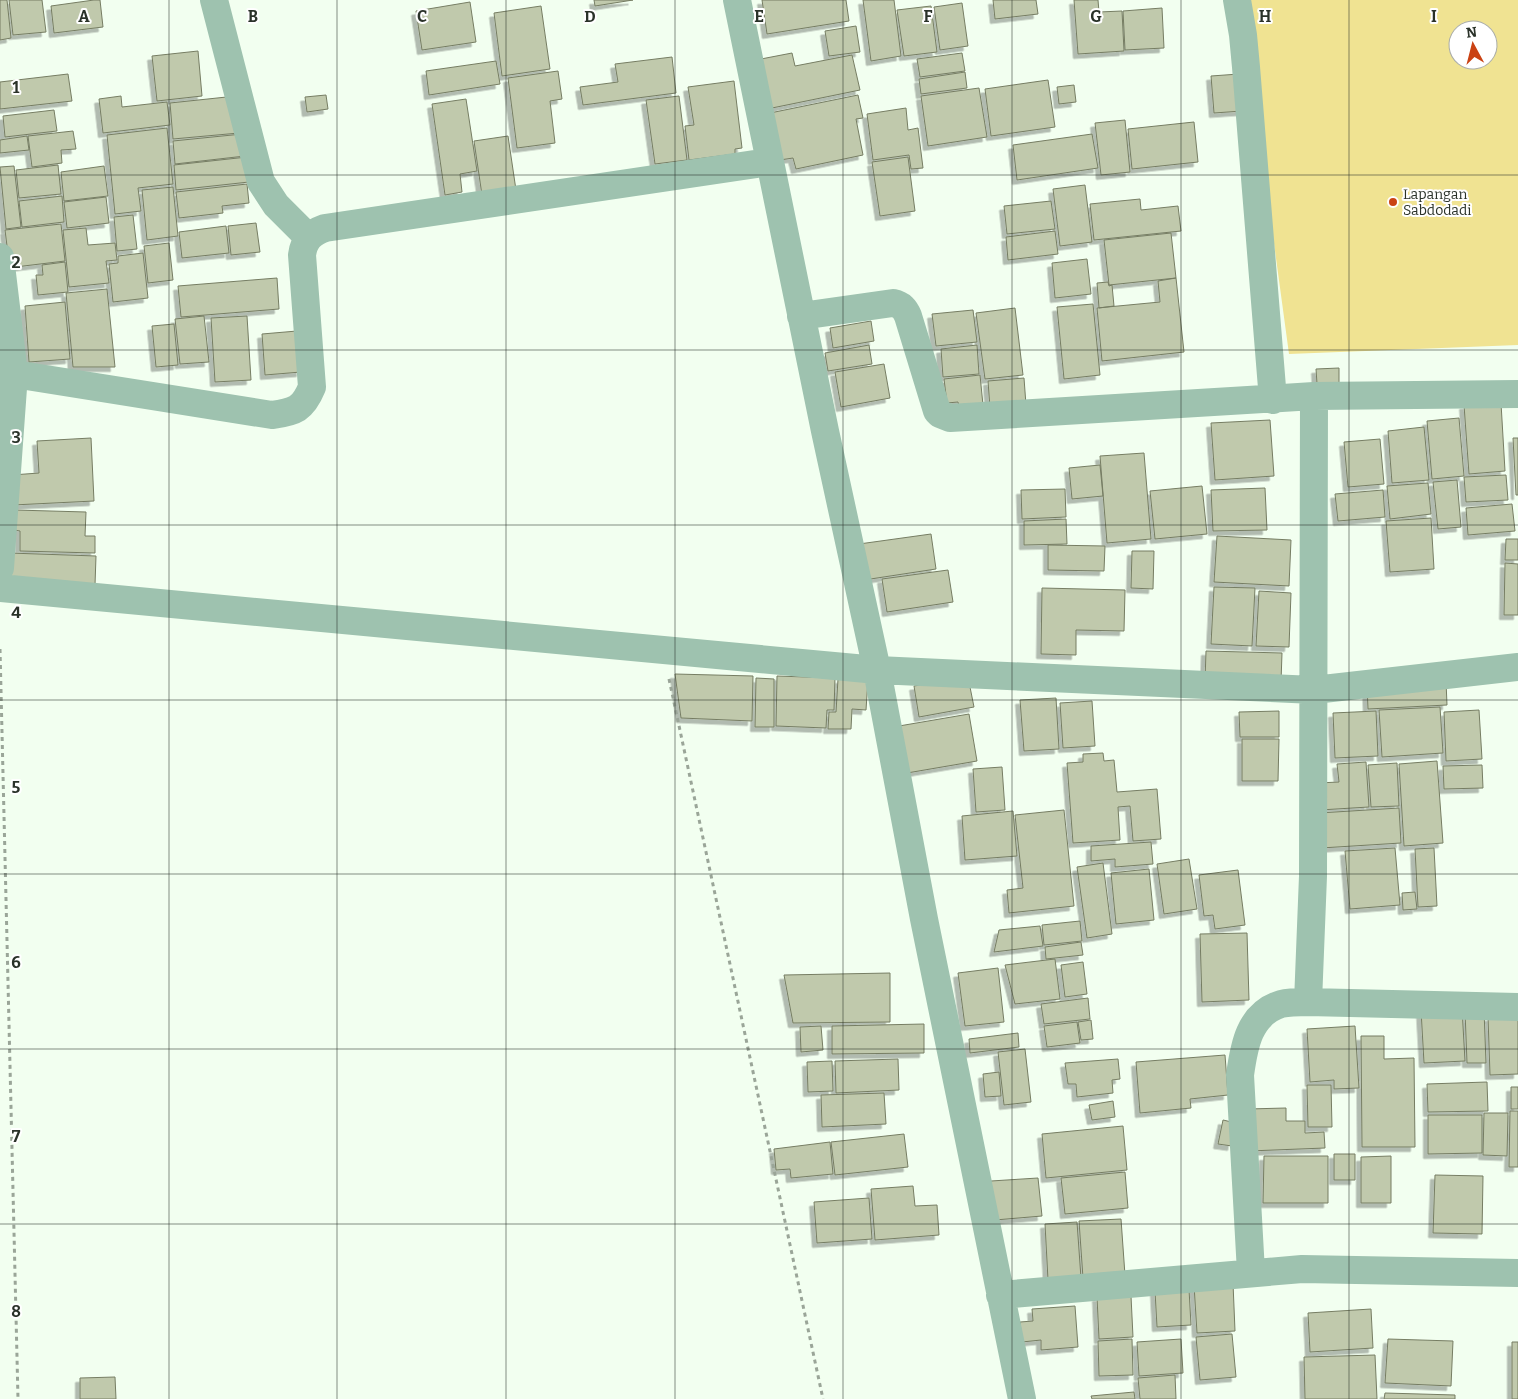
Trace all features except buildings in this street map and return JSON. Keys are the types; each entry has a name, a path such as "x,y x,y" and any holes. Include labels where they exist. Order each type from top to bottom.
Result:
{"street":[{"path":"214,0 261,182 276,205 308,238"},
{"path":"737,0 801,316 877,670 924,919 1022,1399"},
{"path":"1237,0 1246,67 1273,400"},
{"path":"7,373 272,414 289,413 302,406 312,387 302,255 303,246 316,231 325,228 769,162"},
{"path":"0,257 7,373 0,568"},
{"path":"801,316 893,303 900,304 908,316 937,410 944,417 950,418 1273,400 1314,396 1518,394"},
{"path":"1308,1002 1313,876 1314,396"},
{"path":"0,588 877,670 1314,690 1518,667"},
{"path":"1251,1272 1240,1075 1243,1053 1250,1029 1258,1018 1282,1004 1308,1002 1518,1007"},
{"path":"1000,1294 1302,1269 1518,1273"}],"path":[{"path":"0,649 18,1399"},
{"path":"662,649 823,1399"}],"shaded area":[{"name":"Lapangan Sabdodadi","path":"1241,0 1518,0 1518,345 1289,354"}],"place":[{"name":"Lapangan Sabdodadi","path":"1393,202"}]}
